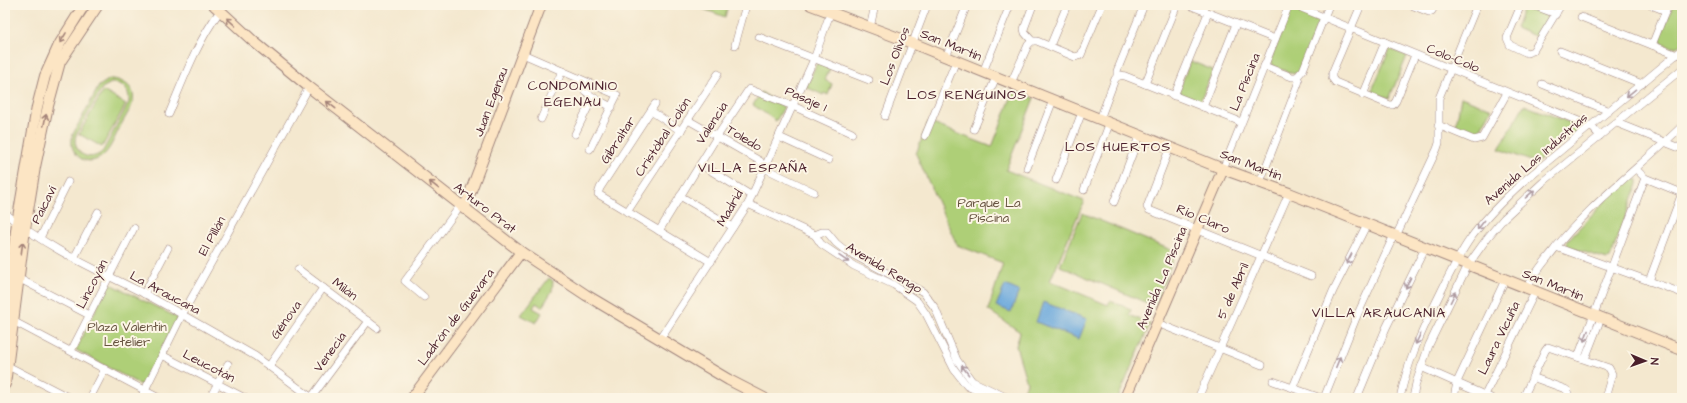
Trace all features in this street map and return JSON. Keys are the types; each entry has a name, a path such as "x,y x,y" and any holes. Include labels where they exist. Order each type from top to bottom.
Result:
{"main road":[{"path":"5,384 8,366 9,321 38,107 45,76 59,44 84,5"},
{"path":"9,321 18,278 21,226 56,73 60,62 68,49 98,5"},
{"name":"Juan Egenau","path":"462,207 541,5"},
{"name":"San Martín","path":"811,5 832,9 870,28 912,43 1140,134 1223,169 1289,193 1682,350"},
{"name":"Arturo Prat","path":"217,8 309,87 521,252 586,295 729,380 764,398"},
{"name":"Avenida La Piscina","path":"1125,398 1223,169"},
{"name":"Ladrón de Guevara","path":"412,398 521,252"}],"street":[{"path":"735,45 746,5"},
{"path":"870,28 875,5"},
{"name":"Los Olivos","path":"885,116 927,5"},
{"path":"925,136 951,59 967,5"},
{"path":"983,72 1010,5"},
{"path":"1032,42 1025,33 1024,29 1033,5"},
{"path":"1050,46 1067,5"},
{"path":"1011,83 1028,45 1032,42 1037,41 1075,57 1080,56 1102,5"},
{"path":"1100,118 1117,76 1117,71 1144,5"},
{"path":"1145,84 1177,5"},
{"path":"1189,5 1275,39"},
{"name":"La Piscina","path":"1223,169 1289,5"},
{"name":"Colo-Colo","path":"1294,5 1591,126 1600,136"},
{"path":"1297,77 1303,70 1329,5"},
{"path":"1361,5 1332,75 1338,85 1393,105 1415,55"},
{"path":"1411,5 1429,12 1432,11 1435,5"},
{"path":"1273,381 1322,398 1356,318 1437,149 1439,98 1477,5"},
{"path":"1521,5 1507,38 1510,46 1527,53 1533,51 1561,5"},
{"path":"1532,5 1556,14"},
{"path":"1651,5 1667,8 1652,45"},
{"path":"169,114 199,43 217,8"},
{"name":"Madrid","path":"660,339 748,204 794,106 814,59 832,9"},
{"path":"1174,96 1208,12"},
{"path":"1581,17 1652,45 1679,53"},
{"path":"1202,107 1236,24"},
{"path":"759,37 868,80"},
{"path":"1363,95 1385,42"},
{"path":"1560,51 1642,84"},
{"name":"Avenida Las Industrias","path":"1400,398 1416,342 1457,260 1482,224 1504,199 1679,53"},
{"path":"523,54 617,95 590,149"},
{"path":"1264,66 1292,77 1297,77"},
{"name":"Avenida Las Industrias","path":"1413,398 1421,367 1429,345 1468,265 1488,237 1504,218 1543,182 1682,69"},
{"path":"541,119 562,71"},
{"name":"Cristóbal Colón","path":"627,212 718,74"},
{"path":"1117,76 1121,75 1241,122"},
{"path":"974,130 996,77"},
{"path":"1260,182 1298,84 1299,81 1297,77"},
{"path":"578,78 580,85 593,97 612,107"},
{"path":"1542,84 1608,111"},
{"name":"El Pillán","path":"141,398 182,315 309,87"},
{"name":"Pasaje 1","path":"749,89 794,106 852,133"},
{"name":"Valencia","path":"658,231 749,89"},
{"path":"1438,125 1474,140 1478,140 1482,138 1507,93"},
{"path":"575,134 593,97"},
{"path":"1026,168 1053,100"},
{"name":"Gibraltar","path":"627,212 598,194 600,188 655,104"},
{"path":"651,111 681,132"},
{"path":"1056,180 1082,112"},
{"name":"Toledo","path":"688,120 760,161 764,168 814,192"},
{"path":"1084,190 1110,122"},
{"path":"1617,123 1682,149"},
{"name":"Laura Vicuña","path":"1488,396 1531,290 1530,281 1556,247 1604,196 1636,169 1682,126"},
{"path":"1114,202 1140,134"},
{"path":"779,138 829,160"},
{"name":"Río Claro","path":"1170,147 1147,208 1149,210 1197,229 1202,233 1311,276"},
{"path":"700,164 752,196"},
{"path":"1636,169 1645,178 1682,193 1649,281"},
{"path":"1581,358 1597,317 1612,267 1645,178"},
{"name":"Paicaví","path":"40,238 68,182"},
{"name":"5 de Abril","path":"1198,398 1289,193"},
{"path":"680,196 733,227"},
{"name":"Avenida Rengo","path":"748,204 815,235 821,244 854,266 894,286 917,301 926,314 954,369 967,386 993,398"},
{"path":"424,298 405,281 462,207"},
{"path":"74,258 98,212"},
{"path":"627,212 711,262"},
{"name":"La Araucana","path":"5,213 21,226 74,258 144,294 241,348 269,366 312,398"},
{"path":"1293,387 1333,291 1367,224"},
{"name":"Lincoyán","path":"71,351 134,228"},
{"name":"Avenida Rengo","path":"815,235 822,232 827,232 846,252 923,292 935,308 957,360 972,381 1008,398"},
{"path":"1556,247 1682,293"},
{"path":"144,294 168,248"},
{"path":"1357,398 1386,328 1425,248"},
{"name":"Milán","path":"298,269 377,328"},
{"path":"18,278 90,315"},
{"path":"1454,398 1457,382 1505,280"},
{"name":"Génova","path":"269,366 323,288"},
{"path":"9,321 71,351 159,398"},
{"name":"Venecia","path":"312,398 368,321"},
{"path":"1157,323 1262,365"},
{"path":"1523,398 1544,350 1548,347 1609,368 1612,371 1612,374 1605,398"},
{"name":"Leucotán","path":"162,355 245,398"},
{"path":"210,398 228,364"},
{"path":"8,366 70,398"},
{"path":"1421,367 1488,396"},
{"path":"90,398 105,369"},
{"path":"1532,377 1565,389 1568,391 1568,398"}],"green space":[{"path":"693,5 728,5 725,17"},
{"path":"1673,5 1682,5 1682,43 1677,47 1662,44 1660,38"},
{"path":"1525,7 1546,15 1548,20 1537,37 1516,28"},
{"path":"1293,9 1319,21 1299,71 1294,74 1272,66 1270,62 1290,11"},
{"path":"1390,49 1407,56 1389,99 1372,90"},
{"path":"818,61 831,66 825,80 832,84 828,95 824,93 823,95 806,87"},
{"path":"1190,61 1213,70 1200,102 1178,94"},
{"path":"110,79 119,80 130,88 133,101 112,144 107,151 98,159 88,161 81,159 74,152 72,147 72,139 73,134 99,86","holes":["111,83 122,85 127,90 129,102 103,151 93,157 83,155 76,147 76,135 102,88"]},
{"name":"Parque La Piscina","path":"1014,90 1034,98 1006,170 1084,201 1050,281 1108,305 1110,301 1131,309 1129,315 1150,324 1118,398 1026,398 1022,396 1027,383 1016,346 1020,332 988,310 1003,263 957,245 916,154 928,122 992,147"},
{"path":"103,91 126,104 102,147 79,134"},
{"path":"761,92 784,107 776,121 753,105"},
{"path":"1461,97 1492,109 1476,135 1456,126"},
{"path":"1524,105 1574,124 1578,131 1536,163 1499,149"},
{"path":"1635,178 1638,180 1638,184 1610,258 1607,259 1568,247 1566,242 1605,201 1631,179"},
{"path":"1082,213 1176,252 1154,306 1060,266"},
{"path":"549,278 553,281 552,291 542,307 536,303 533,308 542,313 536,323 521,315"},
{"name":"Plaza Valentín Letelier","path":"109,283 178,318 143,386 76,350"}],"water":[{"path":"1005,285 1019,291 1011,312 996,306"},
{"path":"1043,302 1087,319 1079,339 1036,322"}],"district":[{"name":"CONDOMINIO EGENAU","path":"573,94"},
{"name":"LOS RENGUINOS","path":"967,95"},
{"name":"LOS HUERTOS","path":"1118,147"},
{"name":"VILLA ESPAÑA","path":"753,168"},
{"name":"VILLA ARAUCANÍA","path":"1379,313"}]}
